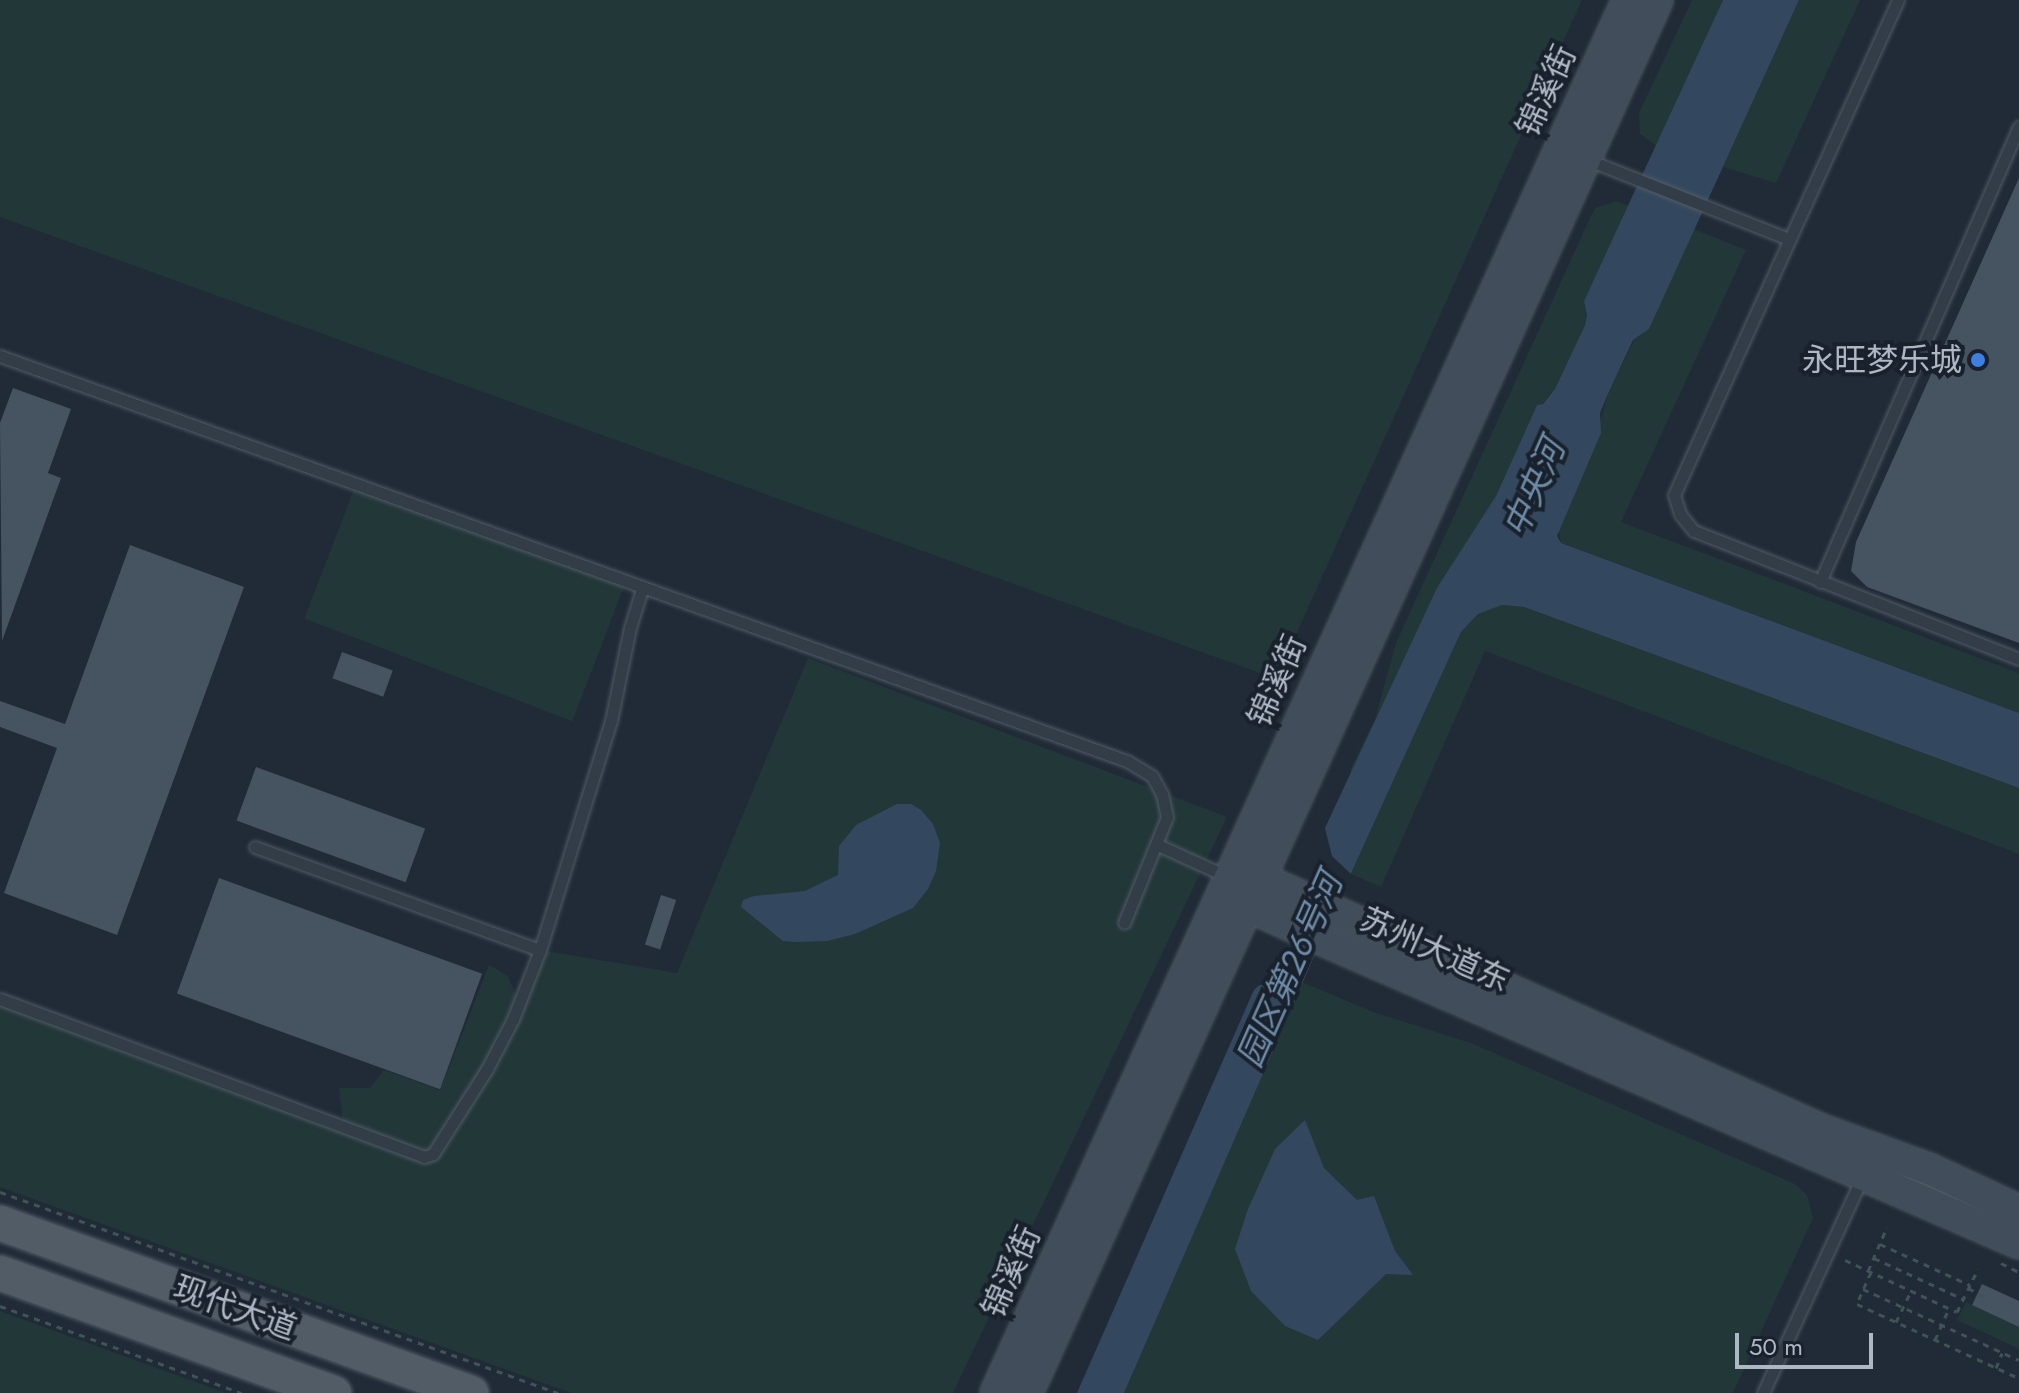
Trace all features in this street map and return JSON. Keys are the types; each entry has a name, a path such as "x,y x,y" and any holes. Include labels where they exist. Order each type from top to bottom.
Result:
{"main road":[{"name":"锦溪街","path":"1027,1393 1628,0"},
{"name":"锦溪街","path":"1565,150 1657,0"},
{"name":"锦溪街","path":"996,1393 1244,886"},
{"name":"苏州大道东","path":"1244,886 1327,926 1869,1163 2019,1243"},
{"name":"苏州大道东","path":"1869,1163 1929,1169 2019,1211"},
{"name":"现代大道","path":"0,1223 471,1393"},
{"name":"现代大道","path":"0,1273 334,1393"}],"lane":[{"path":"1898,0 1674,495 1680,514 1694,531 2019,659"},
{"path":"1820,582 2019,127"},
{"path":"1565,150 1789,239"},
{"path":"0,356 1127,761 1152,776 1162,794 1167,817 1124,923"},
{"path":"0,999 424,1157 441,1147 513,1019 540,950 607,735 630,628 642,589"},
{"path":"1158,845 1244,886"},
{"path":"255,847 540,950"},
{"path":"1763,1393 1869,1163"}],"path":[{"path":"0,1192 558,1393"},
{"path":"1887,1227 1857,1304 2019,1378"},
{"path":"1880,1244 1986,1297"},
{"path":"1874,1258 1963,1299"},
{"path":"1845,1260 1957,1312 1978,1269"},
{"path":"1863,1289 2019,1360"},
{"path":"1896,1322 1911,1291"},
{"path":"0,1306 242,1393"},
{"path":"1935,1340 1949,1309"},
{"path":"1996,1368 2003,1352"}],"green space":[{"path":"0,0 1582,0 1276,679 0,217"},
{"path":"1692,0 1723,0 1657,146 1640,134 1639,113"},
{"path":"1799,0 1860,0 1776,183 1723,167"},
{"path":"1616,201 1629,206 1584,301 1587,315 1585,325 1555,389 1542,404 1537,405 1496,496 1353,772 1350,770 1375,719 1396,643 1590,218 1596,208"},
{"path":"1694,229 1746,250 1621,522 2019,673 2019,713 1561,543 1558,529 1599,427 1607,396 1634,340 1649,328"},
{"path":"356,484 624,587 572,721 304,618"},
{"path":"1502,605 1524,607 2019,788 2019,854 1485,651 1381,887 1351,874 1461,632 1478,614"},
{"path":"808,658 1227,817 953,1393 571,1393 0,1187 0,996 343,1122 339,1088 370,1088 384,1070 440,1090 489,965 508,976 516,995 540,950 677,973"},
{"path":"1302,982 1373,1012 1471,1043 1795,1184 1807,1195 1813,1218 1733,1393 1124,1393"},
{"path":"1966,1302 2019,1327 2019,1349 1957,1320"},
{"path":"0,1311 226,1393 0,1393"}],"water":[{"path":"1723,0 1799,0 1649,329 1633,340 1607,396 1600,413 1601,433 1557,536 1561,543 2019,713 2019,788 1524,607 1502,605 1478,614 1461,632 1333,913 1124,1393 1077,1393 1325,828 1437,588 1496,496 1537,405 1543,404 1555,389 1585,325 1587,315 1584,301"},
{"path":"897,804 911,804 921,810 933,824 940,843 936,871 928,889 913,908 855,934 827,941 796,942 783,941 741,907 743,900 754,896 805,891 838,875 839,846 856,825"},
{"path":"1305,1120 1324,1168 1357,1200 1374,1196 1395,1251 1413,1275 1386,1274 1318,1340 1285,1326 1251,1291 1235,1249 1248,1209 1275,1149"}],"pier":[{"path":"1325,828 1332,856 1351,874 1302,982 1279,978 1258,986 1249,995"}],"building":[{"name":"永旺梦乐城","path":"2019,178 2019,643 1867,587 1851,571 1856,542"},
{"path":"13,388 71,409 48,473 61,478 2,641 0,423"},
{"path":"130,545 244,587 117,935 4,893 57,748 0,727 0,701 65,724"},
{"path":"342,652 393,670 383,697 332,678"},
{"path":"256,767 425,829 406,882 237,821"},
{"path":"219,878 482,974 440,1089 177,994"},
{"path":"661,895 676,900 660,949 645,944"},
{"path":"1982,1284 2019,1301 2019,1327 1972,1305"}],"place":[{"name":"永旺梦乐城","path":"1978,360"}],"water label":[{"name":"中央河","path":"1534,488"},
{"name":"园区第26号河","path":"1290,970"}]}
